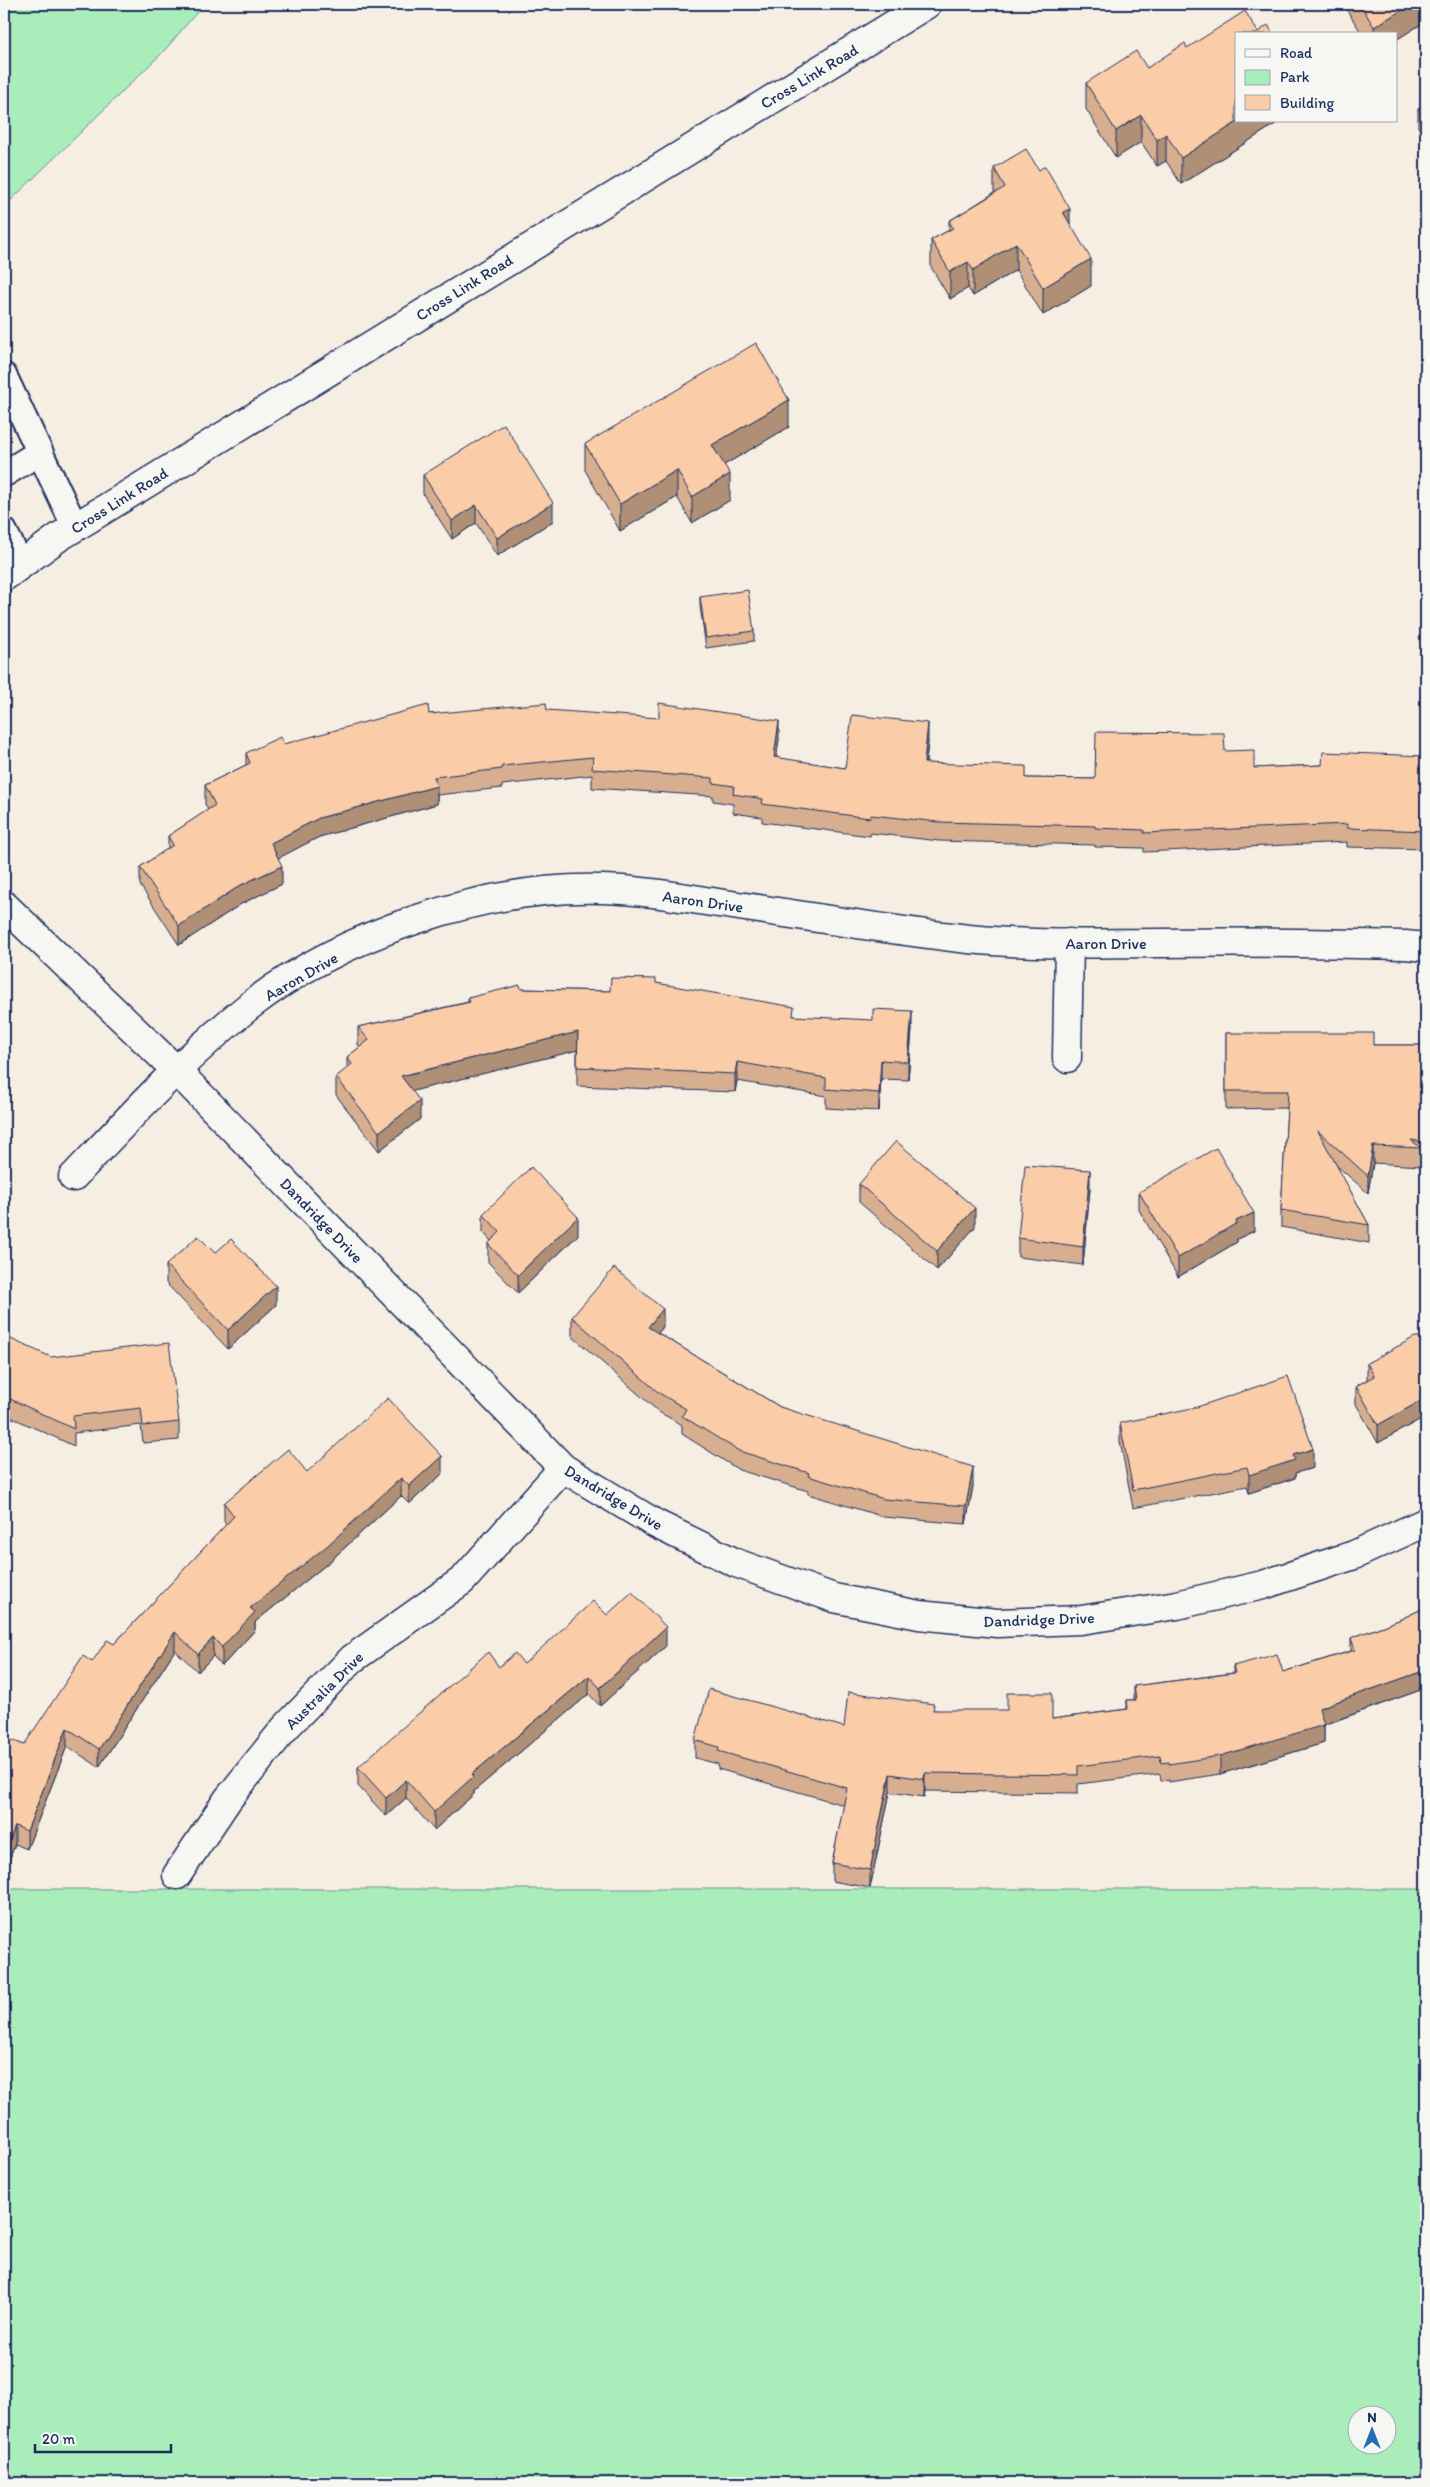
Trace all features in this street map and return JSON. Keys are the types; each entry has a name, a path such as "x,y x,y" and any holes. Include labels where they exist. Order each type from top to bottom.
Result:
{"street":[{"name":"Cross Link Road","path":"12,571 75,527 927,4"},
{"name":"Aaron Drive","path":"73,1177 176,1070 251,1005 304,970 381,932 454,908 530,892 603,889 676,897 955,938 1069,943 1258,942 1405,944 1426,947"},
{"name":"Dandridge Drive","path":"4,905 176,1070 563,1468 656,1524 736,1563 834,1598 919,1615 997,1623 1081,1620 1177,1605 1263,1585 1354,1555 1426,1522"},
{"path":"1067,1058 1069,943"},
{"name":"Australia Drive","path":"177,1875 228,1799 285,1728 352,1659 464,1580 563,1468"}],"lane":[{"path":"4,376 75,527"},
{"path":"4,474 40,452"},
{"path":"4,531 12,571"}],"green space":[{"path":"4,4 204,4 163,52 4,207"},
{"path":"4,1889 1426,1889 1426,2483 4,2483"}],"building":[{"path":"1360,4 1412,4 1374,27"},
{"path":"1245,11 1258,32 1235,32 1235,122 1237,122 1181,158 1166,134 1157,140 1141,115 1116,131 1086,83 1136,51 1147,68 1185,43 1187,48"},
{"path":"1268,25 1272,32 1258,32"},
{"path":"1426,104 1426,122 1418,109"},
{"path":"1026,149 1039,170 1045,166 1070,209 1063,212 1091,259 1043,288 1016,243 973,270 968,262 950,272 931,240 953,228 949,221 1005,187 994,168"},
{"path":"756,343 789,400 712,445 730,474 692,497 677,470 620,504 585,444"},
{"path":"504,424 553,503 497,538 476,505 452,521 423,475"},
{"path":"748,590 754,631 706,638 700,597"},
{"path":"546,703 547,710 659,718 659,703 779,721 774,757 845,768 852,715 928,723 924,763 1026,766 1026,778 1095,779 1096,732 1224,733 1225,751 1254,750 1254,768 1322,765 1323,752 1426,756 1426,831 1347,828 1347,824 1144,833 1144,830 1095,828 1095,826 939,822 871,815 870,818 762,804 763,799 733,794 734,786 713,783 713,778 592,769 593,757 502,766 502,769 434,777 437,786 319,818 271,843 282,866 241,885 179,926 140,867 173,845 168,836 215,805 205,785 250,763 246,753 280,737 284,744 428,705 429,714"},
{"path":"611,978 656,979 656,983 794,1007 793,1016 873,1020 873,1009 912,1011 908,1062 881,1060 879,1093 826,1089 826,1078 737,1062 735,1074 577,1067 578,1032 401,1076 420,1101 379,1132 336,1077 352,1064 347,1057 369,1040 358,1027 470,1002 468,998 520,985 521,989 610,991"},
{"path":"1226,1033 1373,1033 1373,1045 1426,1045 1426,1131 1423,1131 1423,1142 1411,1140 1421,1148 1373,1146 1368,1176 1318,1131 1369,1225 1281,1210 1288,1091 1226,1091"},
{"path":"896,1141 975,1208 937,1251 859,1184"},
{"path":"1216,1148 1254,1213 1236,1221 1237,1223 1178,1258 1139,1192"},
{"path":"1025,1165 1090,1170 1083,1247 1018,1238"},
{"path":"531,1167 578,1217 518,1275 488,1244 500,1232 483,1214"},
{"path":"198,1236 215,1253 231,1239 276,1286 228,1330 166,1265"},
{"path":"614,1268 663,1309 648,1327 780,1407 973,1467 966,1506 884,1499 808,1476 809,1473 739,1451 682,1416 686,1409 659,1393 572,1317"},
{"path":"4,1336 51,1357 169,1343 179,1422 143,1426 141,1408 73,1416 74,1429 4,1396"},
{"path":"1415,1337 1426,1337 1426,1398 1378,1425 1356,1386 1374,1376 1367,1363"},
{"path":"1288,1376 1313,1449 1293,1455 1295,1460 1249,1475 1247,1467 1133,1490 1120,1423 1197,1407"},
{"path":"388,1398 442,1456 409,1486 401,1478 328,1545 250,1608 255,1612 222,1647 213,1638 198,1654 175,1632 99,1749 67,1728 27,1831 15,1826 6,1851 4,1850 4,1737 24,1745 83,1656 92,1662 107,1640 114,1644 234,1516 224,1503 288,1449 307,1472"},
{"path":"632,1592 666,1627 600,1688 589,1676 472,1774 474,1776 434,1812 406,1780 386,1798 358,1767 488,1652 499,1667 515,1653 524,1664 593,1601 607,1615"},
{"path":"1426,1607 1426,1670 1319,1708 1324,1725 1220,1756 1169,1764 1169,1762 1161,1763 1160,1756 1078,1766 1078,1775 925,1773 924,1779 890,1774 870,1870 832,1863 847,1788 718,1751 719,1747 695,1740 709,1689 844,1727 848,1692 934,1704 933,1710 1007,1710 1007,1693 1052,1693 1052,1719 1128,1709 1127,1700 1136,1700 1134,1686 1235,1673 1233,1666 1277,1654 1283,1672 1355,1650 1351,1638 1399,1620"}]}
